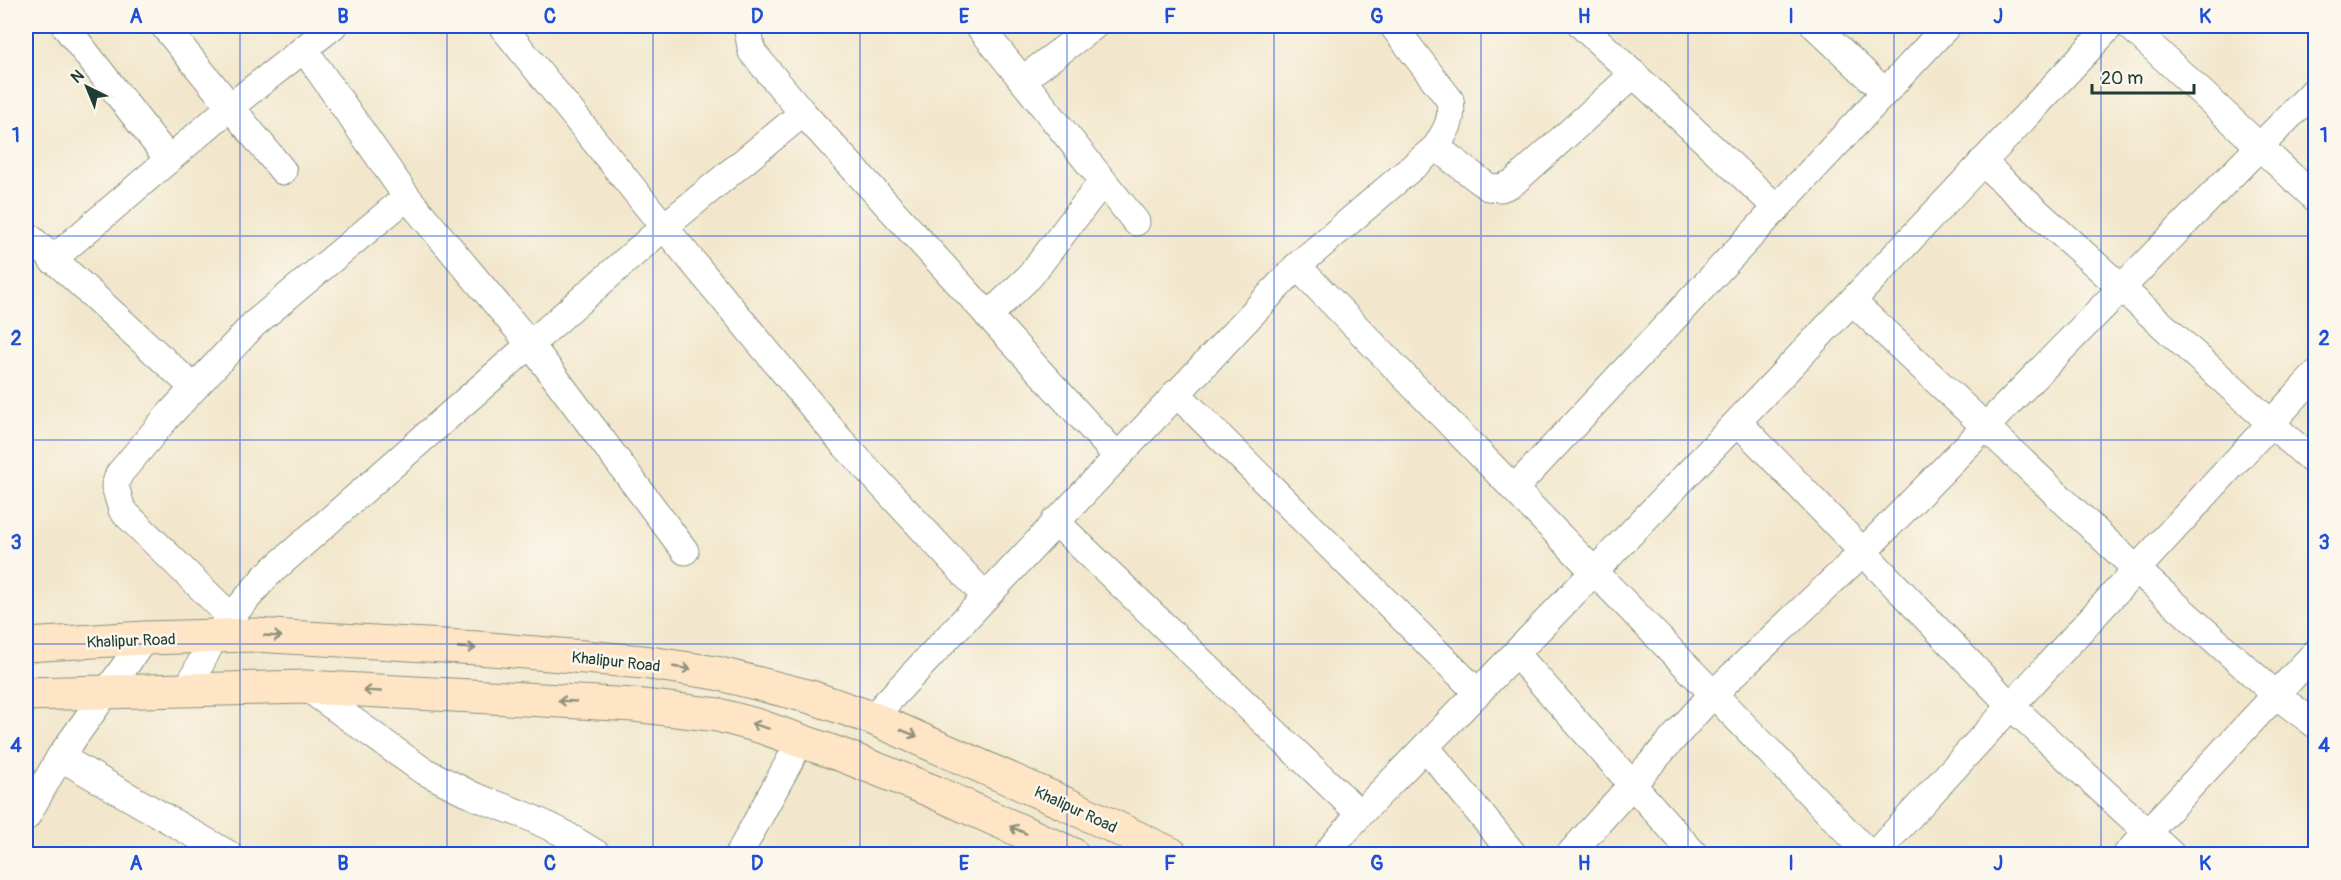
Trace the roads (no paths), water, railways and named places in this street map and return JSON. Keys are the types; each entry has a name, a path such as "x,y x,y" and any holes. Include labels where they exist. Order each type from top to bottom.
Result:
{"street":[{"path":"65,26 169,160"},
{"path":"164,26 283,171"},
{"path":"52,260 230,107 333,26"},
{"path":"502,26 841,441 985,596"},
{"path":"749,26 752,52 803,113 1117,456"},
{"path":"979,26 1136,222"},
{"path":"1022,80 1094,26"},
{"path":"844,756 872,718 1297,266 1436,147 1448,127 1452,114 1450,100 1393,26"},
{"path":"1582,26 1777,208"},
{"path":"1815,26 1885,92"},
{"path":"1514,489 1947,26"},
{"path":"1326,855 1360,814 1595,573 1853,302 2110,26"},
{"path":"2130,26 2316,199"},
{"path":"304,49 407,197 530,344 685,550"},
{"path":"1436,147 1488,188 1501,188 1513,183 1634,74"},
{"path":"1570,855 1713,695 1863,552 2316,89"},
{"path":"187,690 222,627 266,576 664,226 803,113"},
{"path":"1982,162 2316,464"},
{"path":"988,316 1030,276 1103,181"},
{"path":"222,627 122,510 115,486 119,474 130,458 254,324 407,197"},
{"path":"26,234 194,388"},
{"path":"1297,266 1869,855"},
{"path":"1853,302 2136,569 2276,695 2316,725"},
{"path":"1875,855 2316,374"},
{"path":"1176,393 1478,693"},
{"path":"1738,422 2011,706 2171,855"},
{"path":"1055,521 1360,814"},
{"name":"Khalipur Road","path":"26,645 145,638 222,627 254,635 443,646 643,662 716,673 811,697 872,718 1054,798 1171,855"},
{"path":"26,817 60,757 104,692 145,638"},
{"path":"2127,855 2316,652"},
{"path":"1516,654 1694,855"},
{"path":"306,687 422,770 476,797 527,816 561,832 597,855"},
{"path":"26,694 306,687 634,705 718,715 801,740 844,756 932,791 1072,855"},
{"path":"739,855 801,740"},
{"path":"1426,747 1513,855"},
{"path":"60,757 228,855"}]}
